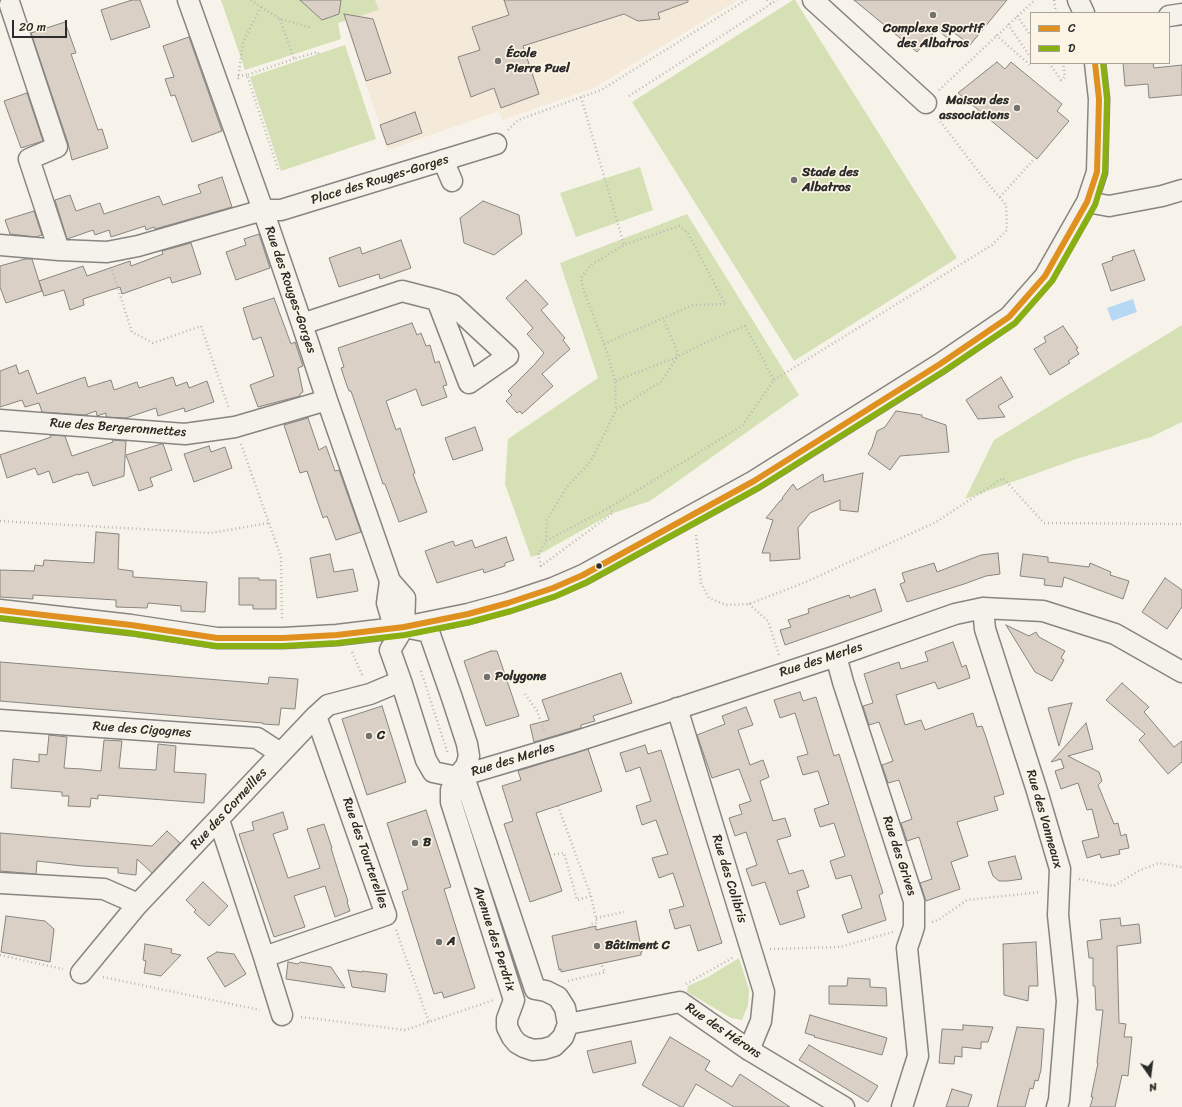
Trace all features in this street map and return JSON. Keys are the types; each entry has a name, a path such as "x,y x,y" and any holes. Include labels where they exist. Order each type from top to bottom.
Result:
{"street":[{"name":"Rue des Rouges-Gorges","path":"188,0 263,210 390,581 387,603 392,620 404,627"},
{"path":"813,0 926,103"},
{"path":"1078,0 1084,12"},
{"path":"12,4 57,147 29,159 59,250"},
{"path":"1170,16 1182,14"},
{"path":"0,610 131,625 218,638 283,638 348,634 404,627 475,612 508,603 553,588 583,575 754,481 940,364 1009,317 1045,276 1087,202 1097,172 1099,99 1095,64"},
{"name":"Place des Rouges-Gorges","path":"263,210 281,210 496,144"},
{"path":"443,160 452,181"},
{"path":"1087,202 1109,206 1162,196 1182,190"},
{"path":"0,245 107,252 138,246 263,210"},
{"path":"302,324 402,291 437,300"},
{"name":"Rue des Bergeronnettes","path":"0,420 185,434 235,427 327,400"},
{"name":"Rue des Merles","path":"457,777 571,743 836,656 955,614 982,608 1043,611 1057,615 1115,634 1182,672"},
{"name":"Rue des Vanneaux","path":"982,608 985,629 1037,791 1060,870 1058,915 1067,1001 1059,1100 1057,1107"},
{"path":"404,627 390,650 426,760 433,772 457,777"},
{"name":"Avenue des Perdrix","path":"404,627 429,632 467,744 469,756 466,766 457,777 451,790 451,802 514,1000 507,1019 507,1027 517,1043 533,1050 554,1046 563,1037 568,1024 565,1008 558,997 546,991 534,989 470,795 466,786 457,777"},
{"name":"Rue des Grives","path":"836,656 843,682 914,901 914,927 907,948 918,1056 902,1107"},
{"name":"Rue des Corneilles","path":"81,973 138,904 219,820 280,753 328,705 370,694 401,681"},
{"name":"Rue des Colibris","path":"677,708 764,992 761,1021 748,1050"},
{"name":"Rue des Tourterelles","path":"264,957 386,915 316,716"},
{"name":"Rue des Cigognes","path":"0,720 257,738 280,753"},
{"path":"219,820 282,1014"},
{"path":"0,883 104,889 138,904"},
{"name":"Rue des Hérons","path":"568,1024 680,1002 748,1050 844,1107"}],"path":[{"path":"251,0 280,19 312,28"},
{"path":"496,144 518,120 601,90 746,0"},
{"path":"767,0 771,4"},
{"path":"629,96 777,0"},
{"path":"546,540 610,507 742,426 774,380 992,245 1007,230 1006,205 926,103 996,35 1035,0"},
{"path":"1054,0 1056,12"},
{"path":"224,102 236,92 243,42 262,7"},
{"path":"1018,16 1030,34"},
{"path":"280,19 294,59"},
{"path":"1008,24 1030,57"},
{"path":"996,35 1030,64"},
{"path":"238,76 247,75 317,52 319,54"},
{"path":"1051,64 1061,80 1065,77 1063,64"},
{"path":"247,75 278,169"},
{"path":"581,97 624,245"},
{"path":"1000,197 1034,159"},
{"path":"604,344 693,305 725,304 688,233 679,226 624,245 591,265 581,278 584,291 604,344 615,381 616,410 591,461 566,488 547,520 546,540 538,555 541,566 613,514 610,507"},
{"path":"616,410 662,381 677,358 677,350 663,319"},
{"path":"615,381 677,358 707,342 745,326 774,380"},
{"path":"696,535 701,582 709,598 726,605 748,604 806,582 936,522 1003,478 1044,523 1182,524"},
{"path":"0,521 211,533 268,523"},
{"path":"748,604 768,621 780,657"},
{"path":"352,650 364,679"},
{"path":"419,665 449,759"},
{"path":"525,694 537,711 541,722"},
{"path":"432,708 452,698"},
{"path":"558,806 591,896 597,923 591,924 590,928"},
{"path":"550,855 564,853 577,900 591,896"},
{"path":"680,1002 686,984 736,956 752,951 768,949 840,947 938,920 967,900 1040,892 1059,887 1077,879 1114,886 1138,872 1159,863 1182,867"},
{"path":"596,918 624,912"},
{"path":"386,915 395,925 429,1022"},
{"path":"563,982 605,972 601,964"}],"shaded area":[{"name":"École Pierre Puel","path":"375,0 738,0 594,88 502,120 499,111 388,150 345,21 378,10"}],"green space":[{"path":"221,0 375,0 379,10 338,23 341,39 245,70"},
{"name":"Stade des Albatros","path":"795,0 957,258 794,361 632,102"},
{"path":"345,45 376,139 281,171 250,77"},
{"path":"640,167 653,210 576,237 560,193"},
{"path":"687,214 799,395 650,501 613,513 538,555 531,557 505,484 508,439 598,378 560,263"},
{"path":"1182,325 1182,422 1151,437 1079,458 965,499 994,440"},
{"path":"739,958 749,990 748,1005 742,1020 731,1018 687,992 688,986 708,977"}],"water":[{"path":"1133,299 1137,312 1112,321 1107,308"}],"building":[{"path":"132,0 140,0 150,27 111,40 101,10"},
{"path":"300,0 341,0 339,14 322,20"},
{"path":"504,0 688,0 688,2 658,13 660,19 638,21 624,14 523,46 539,94 501,108 494,88 471,97 458,57 480,50 472,27 509,15"},
{"name":"Complexe Sportif des Albatros","path":"854,0 1007,0 970,45 952,31 947,38 937,29 917,52"},
{"path":"344,14 373,19 391,73 366,81"},
{"path":"65,22 76,53 71,54 98,130 102,129 108,148 72,160 68,143 31,33"},
{"path":"189,37 222,131 192,142 175,95 171,96 165,79 174,77 163,46"},
{"name":"Maison des associations","path":"997,62 1005,69 1011,62 1062,104 1057,111 1069,121 1037,159 958,93"},
{"path":"1123,64 1153,64 1154,68 1182,65 1182,95 1149,98 1148,84 1125,86"},
{"path":"27,93 43,141 21,148 4,101"},
{"path":"415,112 422,133 387,145 380,125"},
{"path":"222,177 232,207 155,229 154,227 146,230 145,226 111,237 109,230 95,235 93,230 67,239 55,200 70,195 76,211 100,203 104,214 159,196 163,205 201,193 198,185"},
{"path":"483,201 519,215 522,234 494,255 464,243 460,218"},
{"path":"34,211 42,235 36,237 10,234 5,220"},
{"path":"259,234 270,268 236,280 226,252 246,245 244,239"},
{"path":"401,240 411,268 380,279 379,274 339,287 329,258 360,247 362,254"},
{"path":"191,243 201,274 172,283 170,277 122,294 120,287 83,299 84,305 70,310 64,290 44,296 39,281 83,266 87,276 130,261 131,266 163,254 162,251"},
{"path":"1134,250 1145,280 1111,291 1102,264 1113,260 1112,257"},
{"path":"25,259 32,259 42,291 6,303 0,287 0,266"},
{"path":"526,280 548,304 541,310 565,338 563,340 570,349 542,374 553,386 522,414 520,411 517,413 506,401 512,395 508,391 544,353 527,334 533,328 506,298"},
{"path":"274,298 291,344 295,342 303,366 298,368 303,392 300,396 258,407 250,385 274,376 261,337 253,340 243,308"},
{"path":"412,323 417,335 421,333 426,346 430,345 435,363 439,361 447,385 443,386 447,397 422,406 416,389 386,401 396,430 400,428 415,473 413,474 427,512 399,522 385,484 383,484 351,391 349,391 346,383 341,368 344,367 338,348"},
{"path":"1063,326 1078,348 1076,349 1079,354 1068,361 1070,363 1050,375 1034,349 1046,342 1044,337"},
{"path":"16,365 19,374 28,370 37,394 85,377 88,387 111,380 114,390 137,382 139,388 173,377 176,386 187,382 189,388 207,381 214,402 185,412 184,408 158,416 156,408 126,418 106,417 106,413 97,416 96,411 85,415 42,412 39,403 25,407 22,400 0,407 0,371"},
{"path":"1001,377 1013,397 998,406 1005,417 978,419 966,400"},
{"path":"896,411 922,415 922,417 946,425 949,452 900,456 890,470 868,454 877,431 885,427"},
{"path":"308,418 319,450 326,446 335,471 339,470 361,532 336,540 327,516 323,518 307,471 300,473 284,425"},
{"path":"475,427 483,450 453,460 445,438"},
{"path":"50,435 65,436 72,456 113,442 112,440 126,441 124,476 93,486 88,472 53,483 49,471 38,475 35,468 7,478 0,455 51,437"},
{"path":"163,444 172,470 150,478 153,486 139,491 126,455"},
{"path":"209,446 211,452 225,447 232,468 194,482 184,454"},
{"path":"863,473 858,512 840,510 840,500 810,513 798,528 800,559 770,561 770,553 762,553 773,520 766,518 783,499 782,498 793,484 797,490 823,474 824,482"},
{"path":"96,532 119,534 118,569 133,571 133,577 207,582 205,612 181,611 181,606 148,603 147,608 116,607 116,600 33,595 33,599 0,597 0,570 34,571 35,565 43,566 44,560 94,563"},
{"path":"506,537 514,560 505,563 505,566 484,573 483,569 437,583 425,551 453,541 455,546 472,540 475,548"},
{"path":"998,553 1000,574 986,576 907,602 900,584 905,582 902,573 934,563 937,572 981,555"},
{"path":"330,554 334,572 353,569 358,591 317,598 310,558"},
{"path":"1023,554 1048,557 1048,562 1089,567 1090,563 1111,572 1110,575 1129,581 1123,599 1064,577 1062,587 1044,585 1045,579 1020,576"},
{"path":"239,578 276,580 276,609 253,609 253,605 239,605"},
{"path":"1165,578 1182,590 1182,607 1167,629 1142,612"},
{"path":"875,589 882,611 785,645 780,630 791,627 788,620 809,613 808,609 849,595 850,598"},
{"path":"1006,625 1029,636 1036,632 1039,637 1065,651 1061,658 1064,660 1052,681 1035,672"},
{"path":"953,642 962,667 966,665 970,678 938,689 935,682 896,695 905,725 921,720 925,730 973,713 977,727 982,726 1004,794 994,797 998,810 957,822 968,856 951,862 960,889 926,901 920,883 932,879 919,837 907,841 901,823 912,819 899,780 888,783 882,765 893,761 879,722 869,725 863,706 873,703 864,674 899,662 901,669 928,661 925,652"},
{"name":"Polygone","path":"491,651 497,651 519,716 486,726 464,661"},
{"path":"0,662 268,684 269,677 298,679 295,709 281,708 279,725 0,701"},
{"path":"621,673 632,703 593,716 595,721 581,725 581,728 534,742 530,725 549,720 542,700"},
{"path":"1122,683 1149,707 1144,712 1174,747 1182,741 1182,762 1168,774 1139,740 1145,734 1106,700"},
{"path":"800,692 803,701 816,697 834,756 839,754 883,893 879,895 886,920 848,933 842,915 862,908 851,875 836,879 830,861 845,856 834,823 820,827 814,809 829,804 818,771 803,775 797,757 808,754 795,713 780,718 774,700"},
{"path":"1072,703 1059,746 1048,708"},
{"name":"C","path":"382,706 406,782 367,795 342,719"},
{"path":"746,707 753,725 738,730 750,765 763,760 769,777 760,781 773,821 785,818 791,836 777,840 789,874 803,870 809,887 797,891 805,917 780,925 765,882 752,886 746,869 757,865 746,832 735,836 729,818 742,814 739,805 751,801 739,769 712,778 697,735 725,724 722,716"},
{"path":"1086,723 1093,749 1068,756 1099,772 1102,781 1098,785 1114,824 1118,823 1121,836 1126,834 1129,848 1119,850 1120,854 1101,858 1100,854 1087,858 1082,841 1099,837 1092,809 1087,810 1078,783 1061,789 1055,771 1064,768 1061,759 1051,762"},
{"path":"49,735 67,737 64,768 101,771 104,740 122,741 119,768 156,770 158,744 176,746 174,772 206,774 204,803 98,795 98,799 91,798 90,807 68,806 69,796 62,796 62,792 11,788 13,759 39,762 39,754 47,755"},
{"path":"645,745 648,754 661,750 722,943 698,951 690,925 675,929 669,910 684,906 673,873 659,878 652,858 668,854 656,820 642,825 636,806 651,801 640,767 626,772 620,753"},
{"path":"588,749 602,791 536,813 562,891 530,902 504,824 513,821 502,786 521,780 518,771"},
{"path":"426,810 451,887 444,889 475,988 444,998 442,992 434,994 402,892 408,889 387,823"},
{"path":"283,812 288,829 273,834 288,878 320,868 307,829 324,824 350,911 335,917 325,886 294,896 305,927 274,937 239,834 254,830 252,822"},
{"path":"167,831 180,843 152,873 137,859 136,875 118,873 118,868 37,861 36,874 0,871 0,833 152,846"},
{"path":"1015,856 1022,879 999,881 993,876 988,862"},
{"path":"203,882 228,906 209,926 194,912 196,910 186,900"},
{"path":"6,916 45,921 54,929 50,962 1,952"},
{"path":"1120,918 1121,926 1139,924 1141,943 1117,946 1119,1023 1126,1024 1124,1037 1132,1037 1128,1076 1122,1075 1115,1107 1090,1107 1098,1063 1103,1010 1096,1010 1095,986 1093,986 1093,958 1089,958 1087,941 1102,939 1100,920"},
{"name":"Bâtiment C","path":"636,921 642,952 641,955 561,972 561,969 559,970 552,936 596,926 596,930"},
{"path":"1036,942 1038,986 1029,986 1028,1001 1004,995 1003,944"},
{"path":"145,944 172,949 171,953 181,955 161,976 144,973 146,961 143,960"},
{"path":"217,952 234,954 246,974 225,987 207,958"},
{"path":"288,962 298,964 300,962 331,967 345,988 286,979"},
{"path":"348,970 387,974 385,992 352,987"},
{"path":"848,978 870,979 870,987 886,988 887,1006 829,1004 829,986 847,986"},
{"path":"810,1015 887,1038 882,1055 814,1037 815,1036 805,1033"},
{"path":"963,1025 993,1027 988,1042 981,1042 981,1049 962,1047 962,1057 955,1056 954,1064 939,1063 942,1029 963,1030"},
{"path":"1017,1027 1044,1029 1041,1070 1038,1081 1035,1080 1033,1089 1030,1088 1025,1107 997,1107"},
{"path":"670,1037 710,1061 705,1070 732,1087 740,1074 790,1107 734,1107 696,1084 683,1107 681,1107 642,1085"},
{"path":"631,1041 636,1063 593,1073 587,1051"},
{"path":"809,1045 878,1086 868,1102 799,1060"},
{"path":"952,1089 972,1095 968,1107 946,1107"}],"transit line":[{"name":"C","path":"0,610 131,625 217,638 283,638 337,635 404,627 468,614 553,588 583,575 754,481 940,364 1009,317 1045,276 1087,202 1097,172 1099,99 1095,64"},
{"name":"D","path":"0,618 130,633 216,646 283,646 337,643 405,635 470,622 511,611 556,596 587,582 758,488 944,371 1015,323 1052,281 1095,205 1105,172 1107,99 1103,64"}],"place":[{"name":"Complexe Sportif des Albatros","path":"933,15"},
{"name":"École Pierre Puel","path":"498,61"},
{"name":"Maison des associations","path":"1017,108"},
{"name":"Stade des Albatros","path":"794,180"},
{"name":"Polygone","path":"487,677"},
{"name":"C","path":"369,736"},
{"name":"B","path":"415,843"},
{"name":"A","path":"439,942"},
{"name":"Bâtiment C","path":"597,946"}]}
